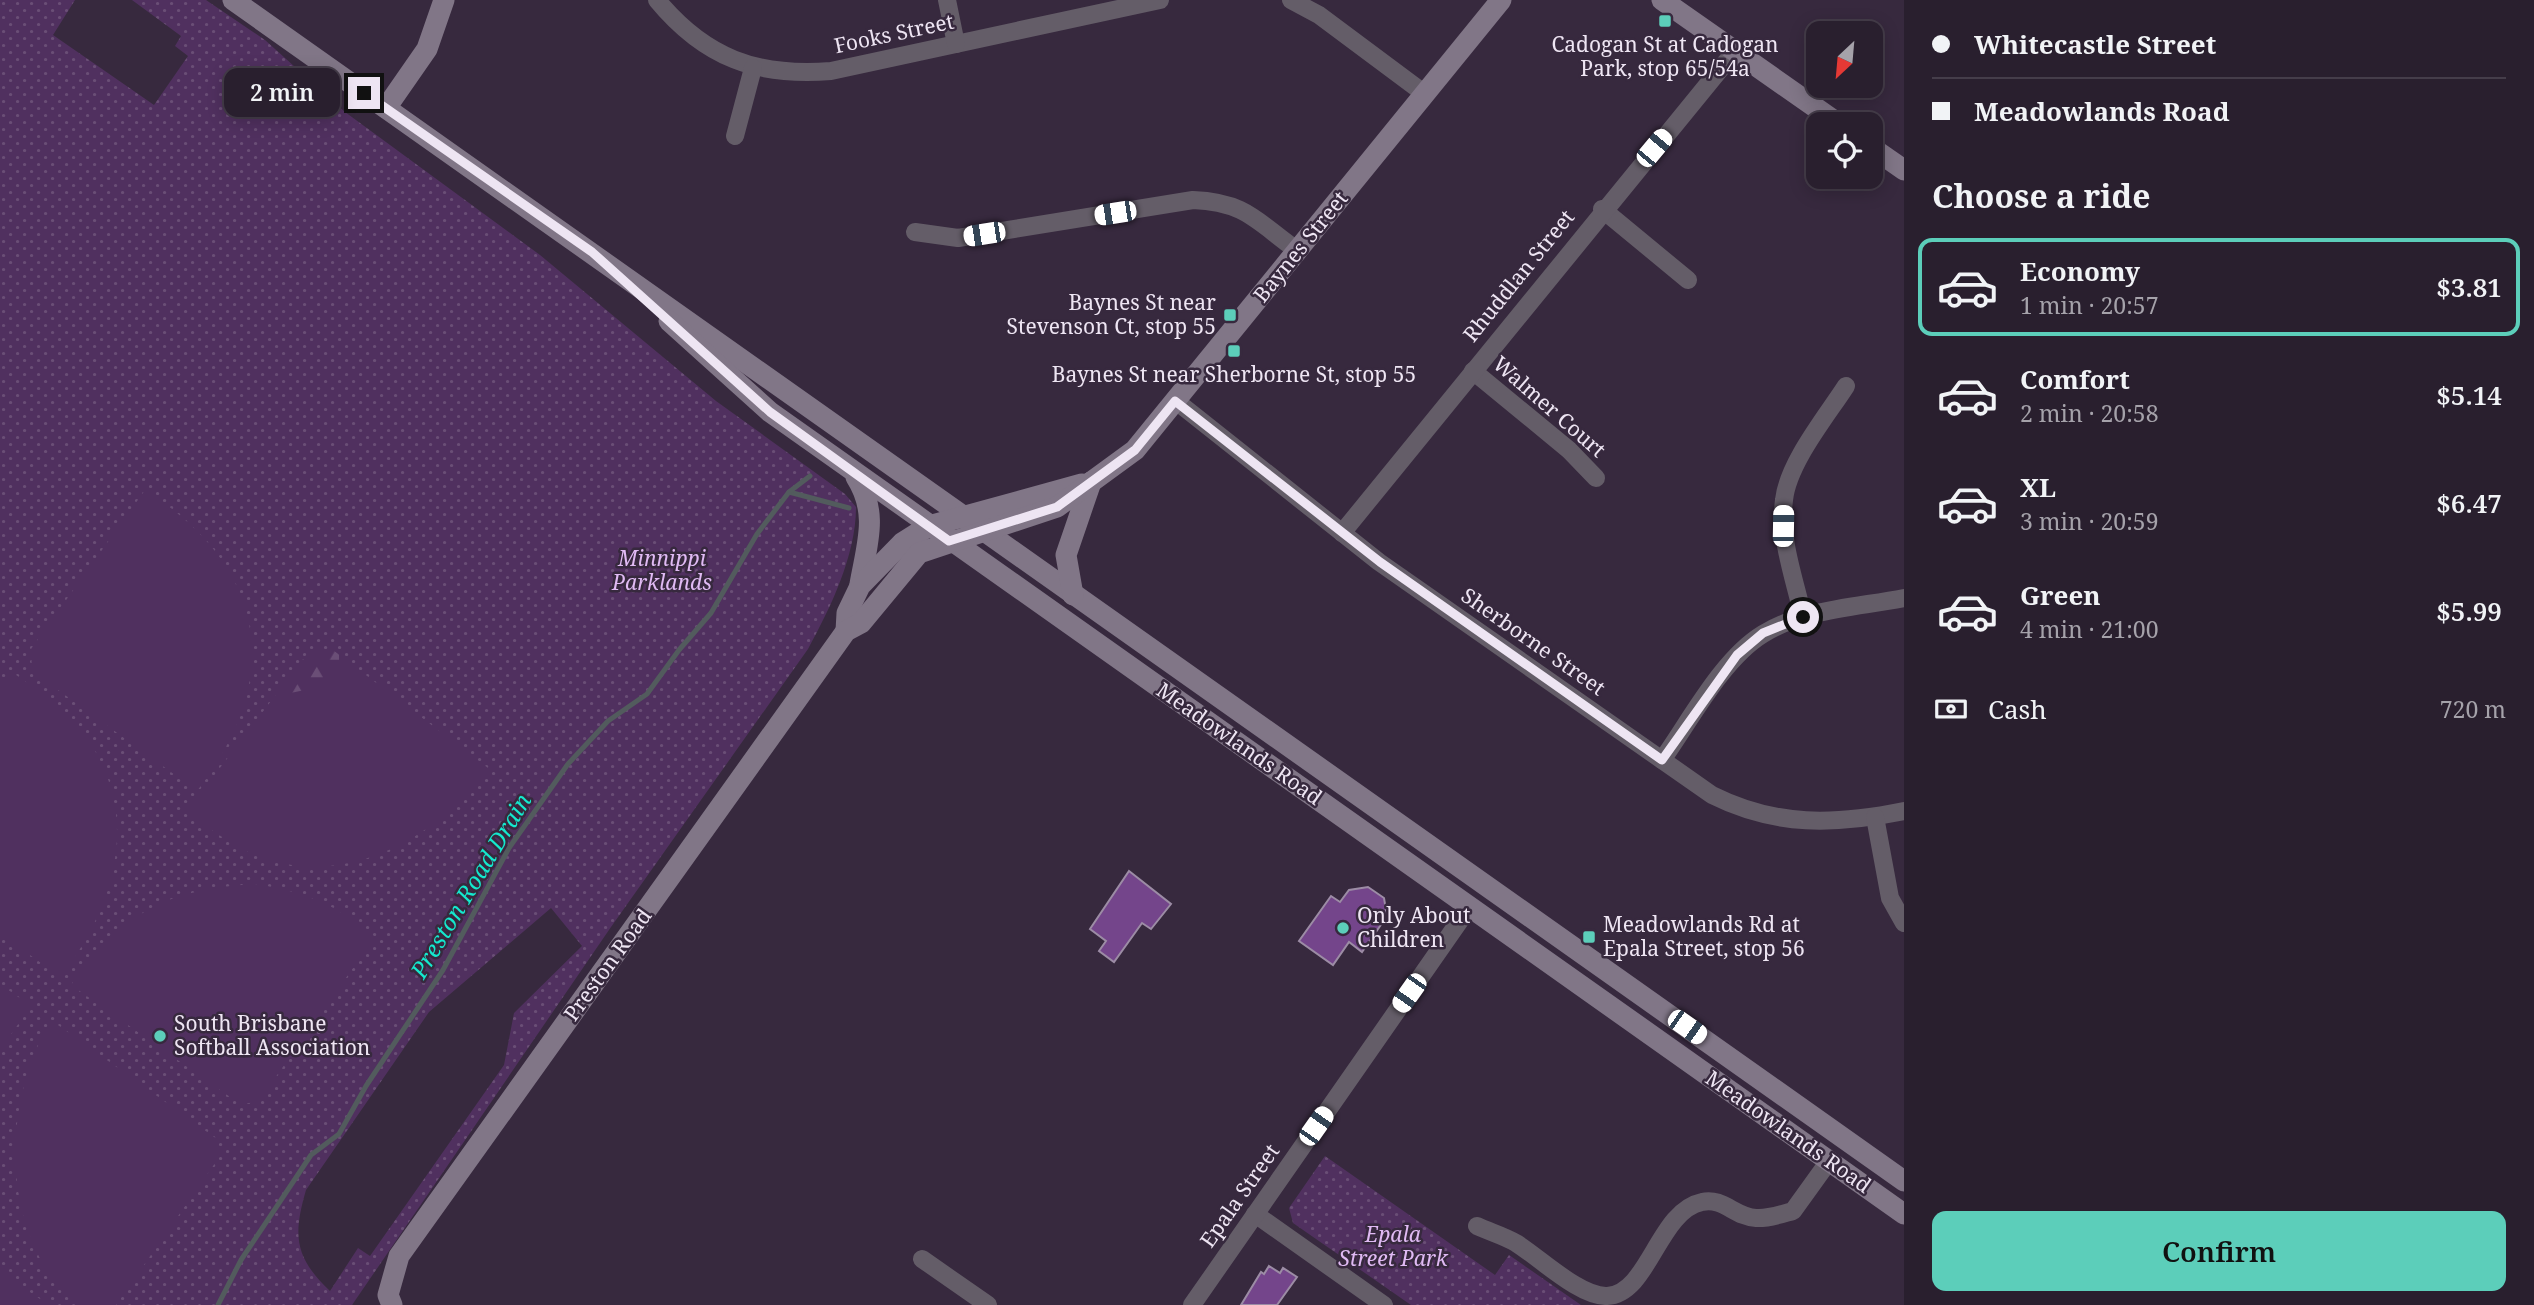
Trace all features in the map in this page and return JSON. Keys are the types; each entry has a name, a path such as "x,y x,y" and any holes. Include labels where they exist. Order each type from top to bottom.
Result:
{"main road":[{"name":"Meadowlands Road","path":"233,0 1904,1181"},
{"path":"386,108 427,49 444,0"},
{"name":"Baynes Street","path":"949,541 1057,507 1135,450 1501,0"},
{"path":"1662,0 1822,112"},
{"path":"1883,155 1904,170"},
{"name":"Meadowlands Road","path":"592,252 770,412 1904,1214"},
{"path":"852,471 867,495 871,510 860,586"},
{"path":"1073,595 1066,555 1091,482"},
{"name":"Baynes Street","path":"929,526 1091,482"},
{"name":"Preston Road","path":"846,631 847,613 860,586 895,548 929,526"},
{"name":"Preston Road","path":"392,1305 388,1295 399,1255 846,631 861,623 919,553 949,541"}],"street":[{"name":"Fooks Street","path":"657,0 672,18 696,39 753,68 776,73 831,71 1160,0"},
{"path":"947,0 956,44"},
{"path":"1291,0 1319,15 1425,94"},
{"name":"Rhuddlan Street","path":"1342,533 1602,209 1735,51"},
{"path":"735,136 753,68"},
{"path":"915,232 958,238 1193,200 1221,201 1242,209 1298,251"},
{"path":"1602,209 1688,280"},
{"name":"Walmer Court","path":"1473,370 1569,450 1596,478"},
{"path":"1803,617 1783,526 1784,497 1797,463 1846,386"},
{"name":"Sherborne Street","path":"1175,401 1342,533 1712,795 1739,809 1766,816 1819,821 1875,817 1904,811"},
{"path":"1662,760 1737,655 1763,633 1803,617 1904,598"},
{"path":"1875,817 1890,898 1904,923"},
{"name":"Epala Street","path":"1192,1305 1470,906"},
{"path":"1477,1226 1514,1242 1588,1292 1609,1296 1629,1287 1681,1211 1702,1202 1720,1201 1738,1214 1757,1218 1793,1211 1829,1161"},
{"path":"1255,1214 1384,1305"},
{"path":"922,1259 988,1305"}],"green space":[{"name":"Minnippi Parklands","path":"0,0 75,0 53,35 154,105 188,56 175,46 181,36 132,0 206,0 265,40 345,112 540,255 716,401 845,494 856,507 852,544 841,580 808,649 611,927 352,1305 116,1305 220,1156 217,1139 51,1020 34,1054 23,1091 16,1130 16,1169 21,1207 33,1243 51,1276 76,1305 49,1305 0,1272 0,1050 31,1006 0,984 0,934 61,977 82,946 110,882 116,849 116,815 109,782 94,750 65,711 12,672 0,688","holes":["145,490 186,520 217,554 238,589 250,627 251,666 243,707 225,749 197,791 32,671 31,649","310,650 333,650 488,768 447,813 423,831 369,858 340,864 311,866 267,860 231,843 187,811","255,884 305,896 347,916 375,937 258,1102 240,1104 71,985 110,939 129,922 171,899 223,887","551,908 582,946 514,1013 504,1065 370,1256 358,1248 330,1291 309,1267 300,1245 299,1220 306,1190 429,1012"]},
{"name":"South Brisbane Softball Association","path":"145,478 500,767 138,1305 0,1305 0,679"},
{"path":"320,641 339,654 339,671 329,686 281,693 263,687 251,679 247,656 262,644"},
{"name":"Epala Street Park","path":"1325,1156 1495,1275 1509,1255 1581,1305 1411,1305 1293,1223 1289,1208"}],"building":[{"path":"1129,871 1171,904 1151,929 1142,923 1114,962 1099,951 1106,941 1090,929"},
{"name":"Only About Children","path":"1368,887 1384,898 1387,916 1362,952 1349,942 1333,965 1299,941 1331,896 1340,902 1349,890"},
{"path":"1269,1266 1280,1273 1283,1268 1297,1277 1277,1305 1241,1305 1261,1272 1264,1274"}],"waterway":[{"name":"Preston Road Drain","path":"218,1305 241,1260 311,1155 339,1134 366,1086 443,970 509,848 568,764 608,721 647,694 679,650 711,613 757,534 789,492 810,476"},
{"path":"789,492 849,508"}],"place":[{"name":"Cadogan St at Cadogan Park, stop 65/54a","path":"1665,21"},
{"name":"Baynes St near Stevenson Ct, stop 55","path":"1230,315"},
{"name":"Baynes St near Sherborne St, stop 55","path":"1234,351"},
{"name":"Only About Children","path":"1343,928"},
{"name":"Meadowlands Rd at Epala Street, stop 56","path":"1589,937"},
{"name":"South Brisbane Softball Association","path":"160,1036"}],"route":[{"path":"364,93 592,252 770,412 949,541 1057,507 1135,450 1175,401 1380,562 1662,760 1737,655 1763,633 1803,617"}]}
